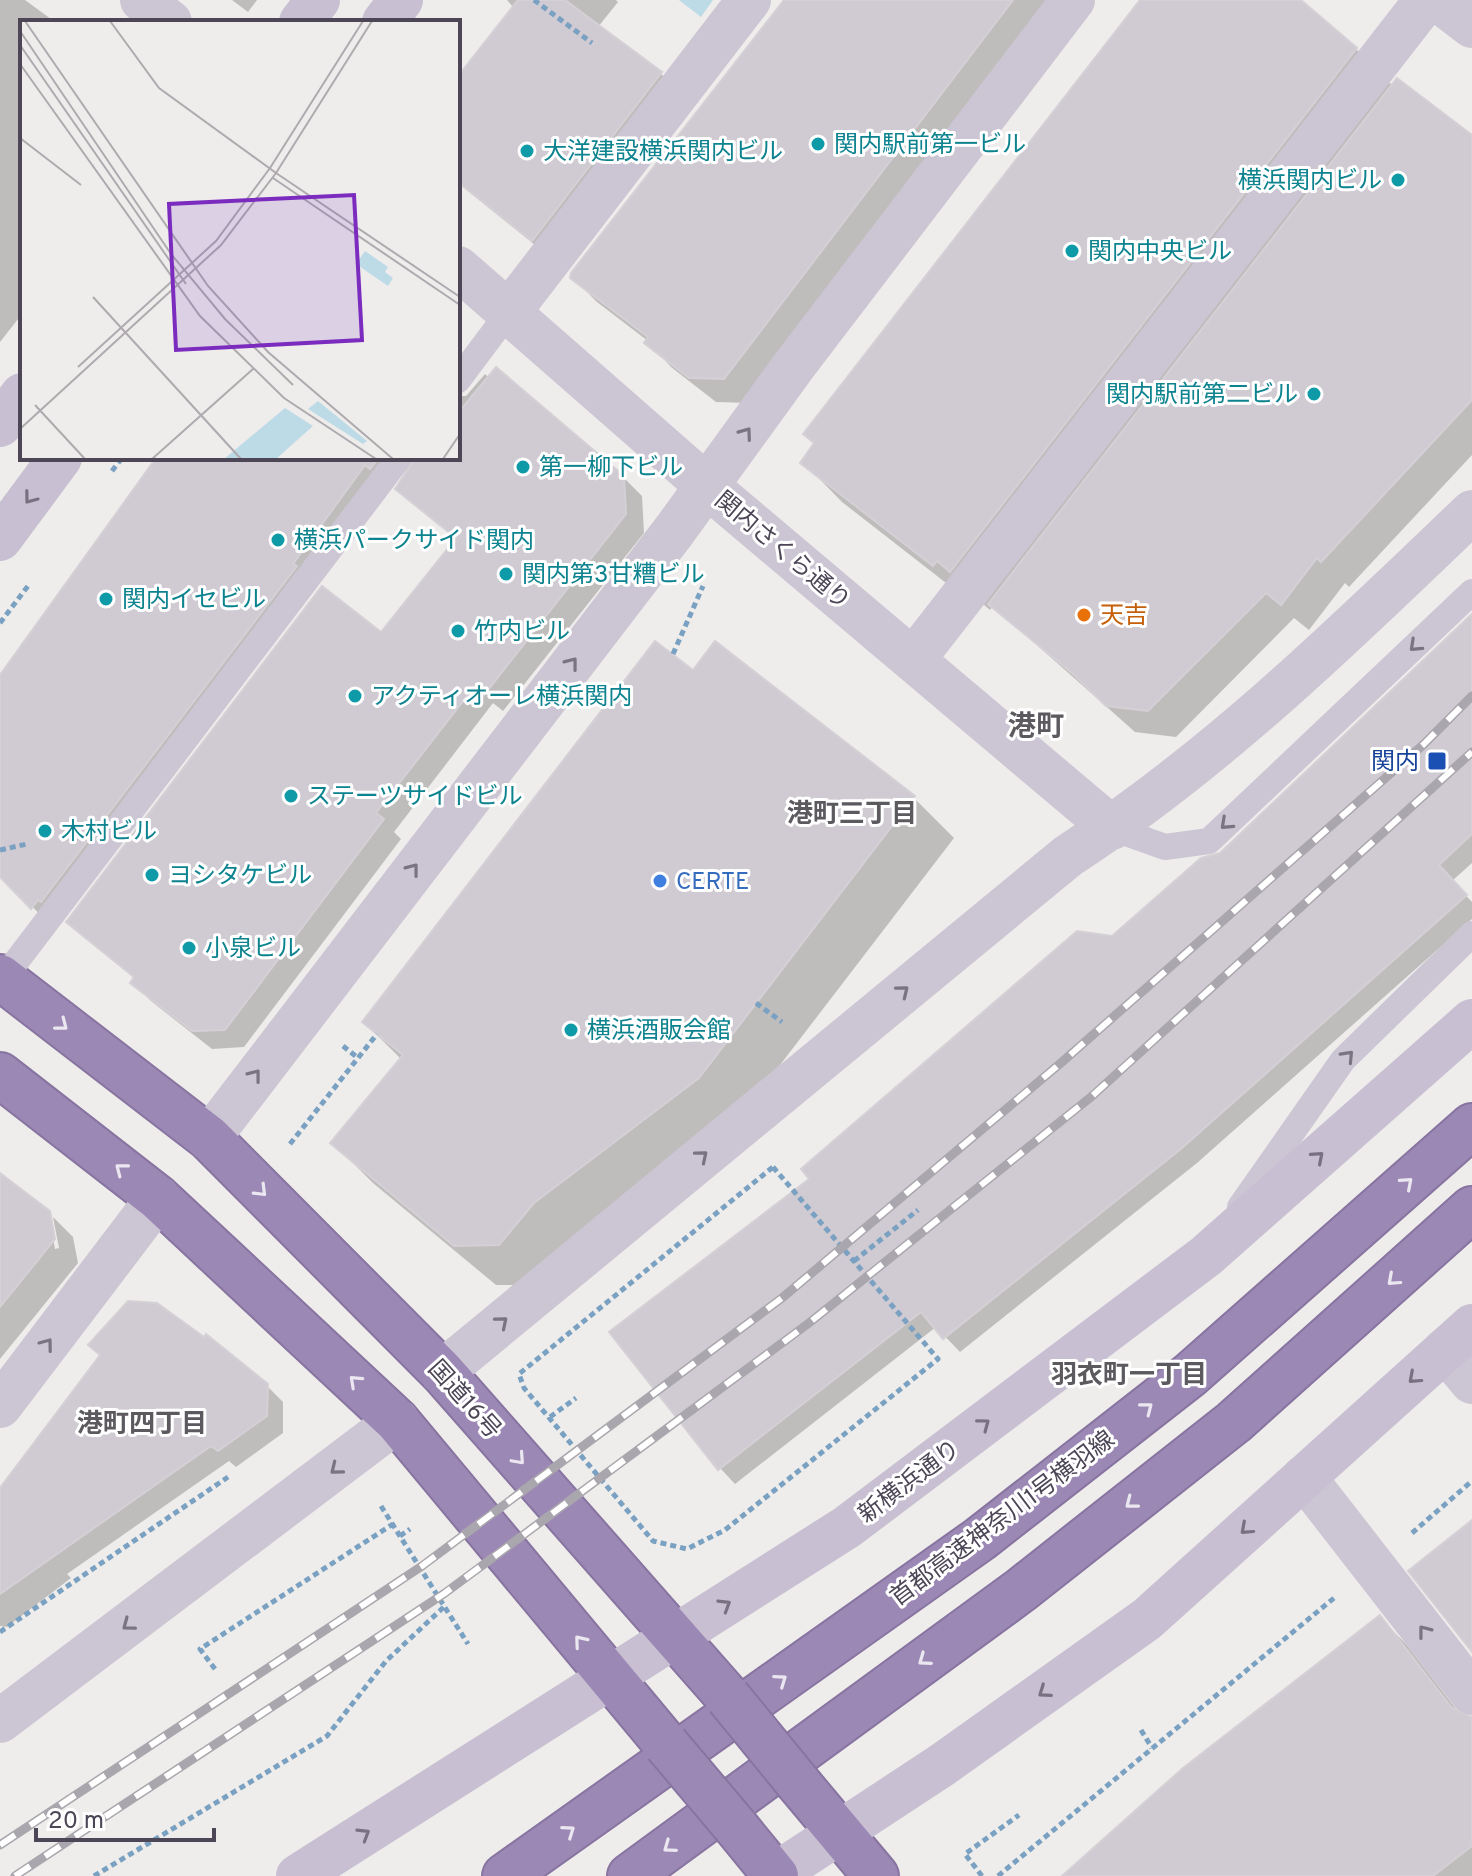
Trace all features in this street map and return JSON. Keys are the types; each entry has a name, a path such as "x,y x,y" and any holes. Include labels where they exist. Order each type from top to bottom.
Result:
{"highway":[{"name":"国道16号","path":"2,978 209,1138 442,1372 677,1635 876,1876"},
{"path":"0,1075 158,1198 397,1421 774,1876"},
{"name":"首都高速神奈川1号横羽線","path":"505,1876 992,1529 1190,1375 1472,1126"},
{"path":"630,1876 1021,1590 1234,1422 1472,1209"}],"street":[{"path":"142,0 167,20"},
{"path":"303,20 318,0"},
{"path":"386,20 401,0"},
{"path":"509,312 749,0"},
{"path":"209,1138 1073,0"},
{"path":"913,660 1426,0"},
{"path":"1438,0 1472,26"},
{"name":"関内さくら通り","path":"460,270 707,486 1112,828"},
{"path":"0,425 20,398"},
{"path":"0,539 59,460"},
{"path":"442,1372 1058,864 1112,828 1346,633 1472,512"},
{"name":"新横浜通り","path":"298,1876 847,1527 1206,1256 1472,1021"},
{"path":"0,1406 158,1198"},
{"path":"774,1876 1147,1619 1304,1477 1463,1352"},
{"path":"0,1721 397,1421"},
{"path":"1304,1477 1472,1693"}],"lane":[{"path":"460,377 509,312"},
{"path":"2,978 397,460"},
{"path":"1112,828 1165,847 1209,841 1472,592"},
{"path":"1206,1256 1343,1060 1472,934"}],"path":[{"path":"534,0 592,43"},
{"path":"673,654 696,602"},
{"path":"0,850 27,844"},
{"path":"756,1003 792,1030"},
{"path":"287,1148 377,1034"},
{"path":"347,1049 358,1058"},
{"path":"687,1549 725,1530 938,1359 773,1167"},
{"path":"854,1261 918,1210"},
{"path":"549,1418 576,1398"},
{"path":"0,1632 233,1474"},
{"path":"998,1876 1472,1481"},
{"path":"381,1506 468,1644"},
{"path":"215,1669 200,1649 393,1524"},
{"path":"400,1536 410,1529"},
{"path":"94,1876 327,1736 386,1661 446,1605"},
{"path":"1141,1730 1152,1748"},
{"path":"982,1876 965,1854 1019,1815"}],"shaded area":[{"path":"679,0 713,0 701,17"}],"building":[{"name":"大洋建設横浜関内ビル","path":"518,0 565,0 662,72 532,241 460,184 460,73"},
{"path":"784,0 1013,0 724,379 689,378 644,343 648,337 570,278 571,273"},
{"name":"関内中央ビル","path":"1140,0 1301,0 1357,48 950,572 937,561 933,566 800,463 814,443 803,434"},
{"path":"1397,78 1472,135 1472,400 1321,562 1317,558 1281,605 1266,593 1148,711 1106,706 1073,674 988,604"},
{"path":"496,367 624,476 626,514 484,695 474,687 376,813 384,819 225,1030 192,1031 130,983 134,977 66,922 322,586 381,632 456,538 395,489 414,460 460,460 460,411"},
{"path":"155,460 377,460 370,469 365,465 293,564 297,566 41,902 38,900 31,909 0,877 0,675"},
{"path":"1472,614 1472,834 1439,865 1467,895 1182,1148 943,1339 921,1312 718,1470 609,1332 809,1179 801,1169 1077,931 1112,936 1201,858 1220,853"},
{"name":"CERTE","path":"655,641 693,670 715,641 915,796 699,1078 534,1203 499,1245 454,1246 330,1143 403,1055 362,1022"},
{"path":"0,1173 50,1211 55,1239 0,1307"},
{"path":"128,1301 157,1303 204,1337 206,1334 268,1384 267,1416 218,1451 211,1446 0,1594 0,1488 100,1355 88,1345"},
{"path":"1472,1520 1472,1652 1408,1571"},
{"path":"1380,1615 1452,1708 1472,1717 1472,1846 1433,1876 1062,1876 1183,1768"}],"railway":[{"path":"0,1845 422,1566 782,1298 1062,1062 1423,745 1472,696"},
{"path":"15,1876 445,1593 809,1323 1091,1097 1472,752"}],"place":[{"name":"関内駅前第一ビル","path":"818,144"},
{"name":"大洋建設横浜関内ビル","path":"527,151"},
{"name":"横浜関内ビル","path":"1398,180"},
{"name":"関内中央ビル","path":"1072,251"},
{"name":"関内駅前第二ビル","path":"1314,394"},
{"name":"第一柳下ビル","path":"523,467"},
{"name":"横浜パークサイド関内","path":"278,540"},
{"name":"関内第3甘糟ビル","path":"506,574"},
{"name":"関内イセビル","path":"106,599"},
{"name":"天吉","path":"1084,615"},
{"name":"竹内ビル","path":"458,631"},
{"name":"アクティオーレ横浜関内","path":"355,696"},
{"name":"関内","path":"1437,761"},
{"name":"ステーツサイドビル","path":"291,796"},
{"name":"木村ビル","path":"45,831"},
{"name":"ヨシタケビル","path":"152,875"},
{"name":"CERTE","path":"660,881"},
{"name":"小泉ビル","path":"189,948"},
{"name":"横浜酒販会館","path":"571,1030"}],"district":[{"name":"港町","path":"1036,725"},
{"name":"港町三丁目","path":"852,813"},
{"name":"羽衣町一丁目","path":"1129,1374"},
{"name":"港町四丁目","path":"142,1423"}]}
